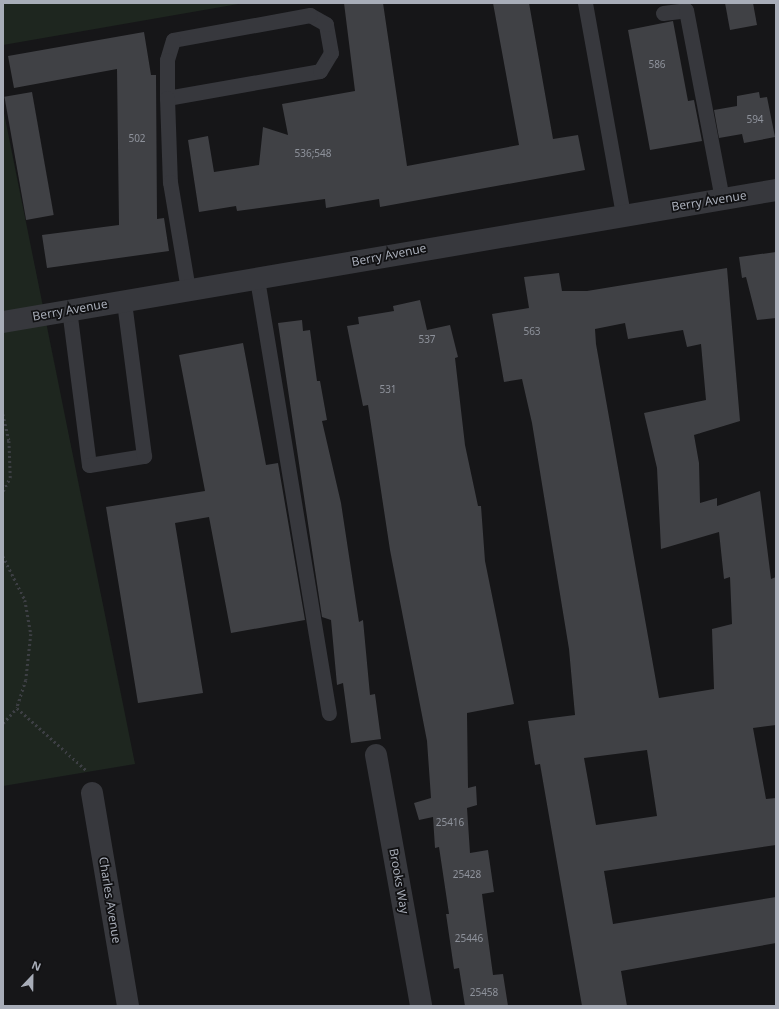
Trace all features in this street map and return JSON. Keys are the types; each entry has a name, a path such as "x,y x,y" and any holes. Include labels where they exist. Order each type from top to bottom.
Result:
{"street":[{"name":"Berry Avenue","path":"3,322 69,309 124,301 623,214 776,190"},
{"name":"Brooks Way","path":"376,755 421,1006"},
{"name":"Charles Avenue","path":"92,793 128,1006"}],"lane":[{"path":"585,3 623,214"},
{"path":"663,13 686,10 722,199"},
{"path":"167,98 320,71 331,53 326,24 310,15 173,40 167,60 167,98 170,182 188,290"},
{"path":"257,278 329,713"},
{"path":"69,309 89,465 144,456 124,301"}],"path":[{"path":"3,414 9,440 10,478 3,491"},
{"path":"3,441 9,440"},
{"path":"3,556 25,600 31,634 26,680 17,708 3,722"},
{"path":"17,708 89,772 92,793"}],"shaded area":[{"path":"3,3 244,3 3,45"},
{"path":"3,108 135,764 3,786"}],"building":[{"path":"344,3 383,3 407,166 519,145 493,3 529,3 553,139 578,135 585,170 380,207 379,199 326,208 325,199 237,211 236,206 199,212 188,140 208,136 214,172 259,165 263,127 288,135 282,104 355,91"},
{"path":"725,3 753,3 757,25 730,30"},
{"path":"673,21 688,101 694,100 702,141 650,150 628,30"},
{"path":"144,32 151,75 156,75 157,219 164,218 169,251 47,268 42,235 119,225 117,69 14,88 8,56"},
{"path":"32,92 54,215 26,220 4,97"},
{"path":"759,92 760,98 767,97 775,137 744,143 742,134 719,138 714,110 737,106 737,96"},
{"path":"776,252 776,318 757,320 746,277 742,278 739,257"},
{"path":"727,268 740,421 694,435 699,463 700,503 717,498 717,506 760,491 771,579 776,577 776,725 753,728 766,799 776,798 776,845 604,871 613,924 776,897 776,943 621,971 627,1006 582,1006 540,764 535,765 528,721 575,715 569,649 532,423 522,379 504,382 492,314 529,308 524,277 559,273 562,291 587,291","holes":["625,323 628,339 683,330 687,347 701,344 706,400 644,413 657,468 661,549 719,532 724,579 730,577 732,624 712,629 714,689 659,698 596,344 595,329","647,750 657,816 596,825 584,758"]},
{"path":"420,300 427,330 450,325 458,357 455,358 465,445 478,506 481,506 485,561 514,704 467,713 468,788 476,786 477,805 467,808 470,853 488,850 494,892 482,894 493,975 503,974 508,1006 465,1006 459,968 454,969 446,914 449,914 439,847 435,848 433,817 419,820 414,803 431,798 427,741 390,550 368,405 363,406 347,326 359,324 358,317 394,311 393,306"},
{"path":"302,320 303,331 310,330 317,381 320,381 327,420 322,421 341,503 359,622 363,620 370,695 375,694 381,739 351,743 343,683 337,685 331,620 322,617 278,323"},
{"path":"243,343 266,465 278,463 305,620 231,633 209,517 175,523 203,693 138,703 106,507 205,491 179,355"}]}
